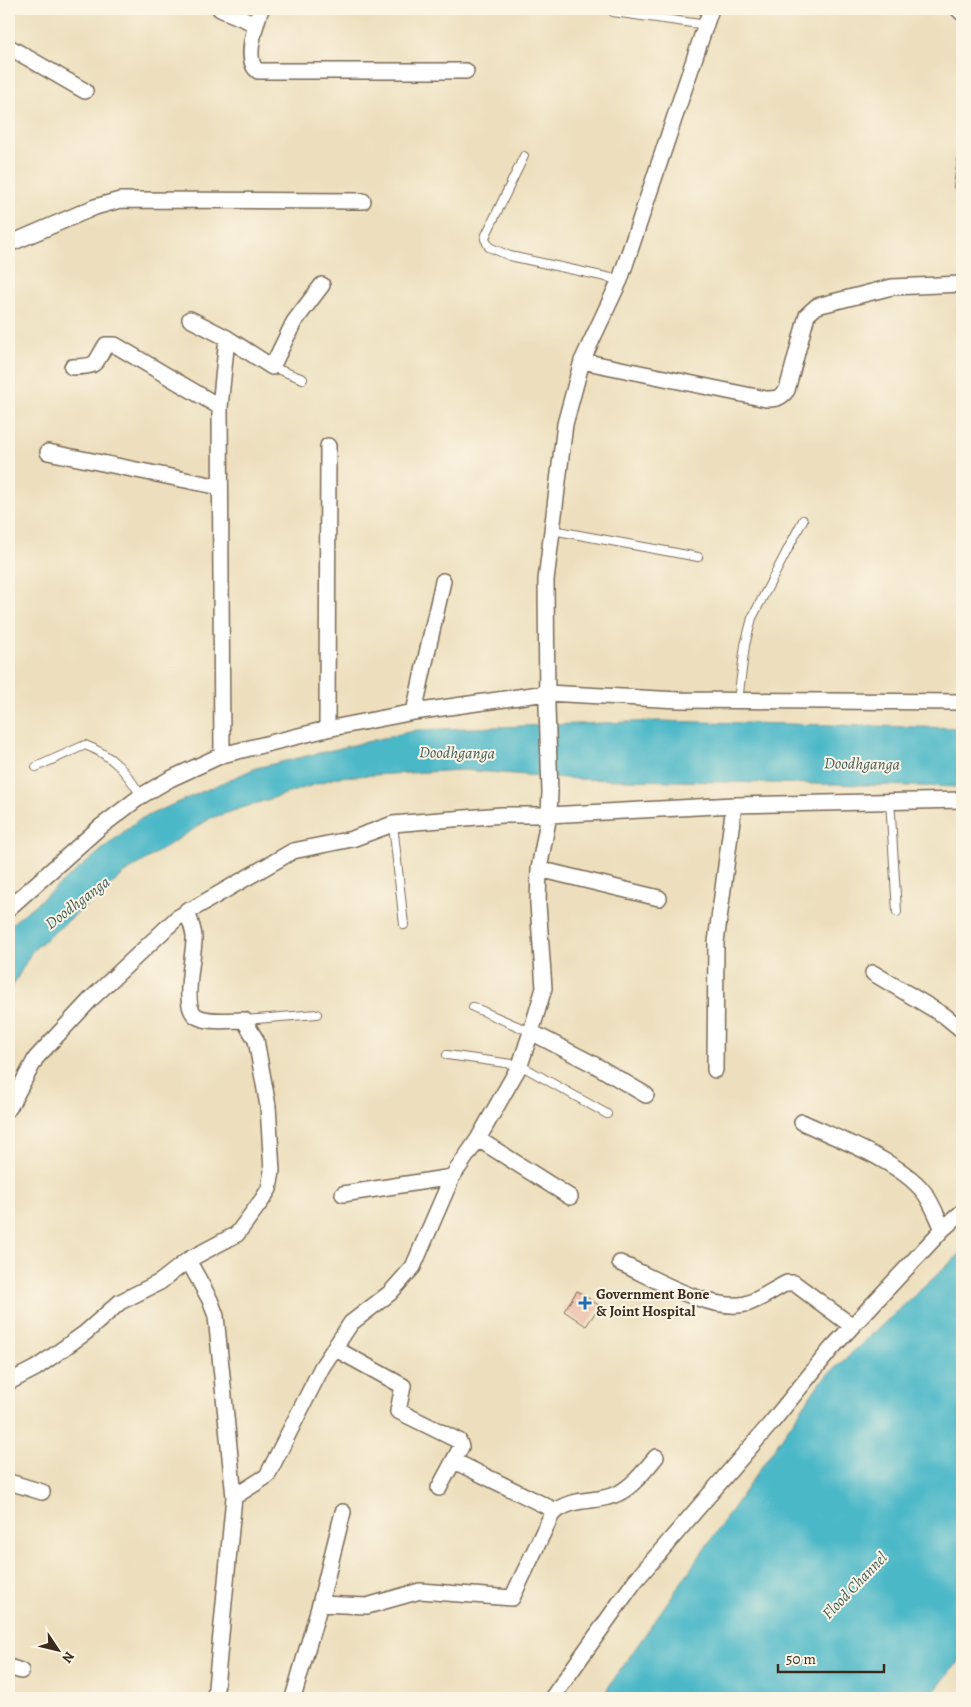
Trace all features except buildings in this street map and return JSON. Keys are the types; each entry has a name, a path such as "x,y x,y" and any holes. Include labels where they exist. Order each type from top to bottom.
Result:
{"street":[{"path":"220,9 256,24"},
{"path":"261,9 256,24 250,57 252,66 258,71 466,71"},
{"path":"234,1497 267,1476 275,1464 322,1367 351,1323 390,1293 413,1267 452,1177 478,1139 520,1064 544,988 539,947 538,869 549,815 550,792 546,700 546,580 566,424 582,361 620,280 711,9"},
{"path":"958,9 962,12"},
{"path":"9,47 85,91"},
{"path":"9,244 95,207 120,200 363,201"},
{"path":"582,361 766,399 776,399 782,397 787,390 807,315 817,306 892,287 962,284"},
{"path":"190,319 227,338 272,366 294,322 322,285"},
{"path":"222,755 220,407 227,338"},
{"path":"72,367 93,365 98,361 106,345 115,345 220,407"},
{"path":"327,730 328,446"},
{"path":"48,452 220,487"},
{"path":"414,712 442,581"},
{"path":"9,908 99,828 141,796 170,779 222,755 327,730 414,712 546,700 962,702"},
{"path":"9,1108 36,1058 91,999 187,910 293,851 352,838 393,824 502,815 549,815 734,805 890,800 962,800"},
{"path":"715,1070 716,942 734,805"},
{"path":"538,869 659,898"},
{"path":"9,1382 36,1368 85,1333 120,1302 160,1282 188,1260 237,1234 270,1189 272,1172 268,1106 256,1040 244,1020 207,1019 198,1017 191,1011 188,1000 194,938 187,910"},
{"path":"874,973 945,1016 962,1030"},
{"path":"530,1032 595,1065 646,1094"},
{"path":"802,1122 892,1166 912,1179 928,1197 943,1229"},
{"path":"478,1139 570,1197"},
{"path":"343,1194 452,1177"},
{"path":"552,1698 634,1582 852,1326 943,1229 962,1212"},
{"path":"188,1260 210,1300 216,1316 234,1497 215,1698"},
{"path":"620,1263 701,1299 725,1305 747,1304 787,1283 794,1283 852,1326"},
{"path":"334,1348 403,1386 398,1411 459,1441 461,1447 439,1488"},
{"path":"320,1604 367,1606 420,1590 512,1598 549,1519 561,1506 577,1500 619,1492 635,1481 656,1458"},
{"path":"454,1461 556,1511"},
{"path":"9,1482 42,1492"},
{"path":"293,1698 320,1604 343,1512"}],"lane":[{"path":"613,12 707,25"},
{"path":"524,156 486,235 485,239 489,247 510,256 620,280"},
{"path":"958,186 962,160"},
{"path":"272,366 303,379"},
{"path":"738,701 745,645 752,618 803,520"},
{"path":"552,530 698,557"},
{"path":"36,767 86,744 110,757 121,766 141,796"},
{"path":"890,800 897,912"},
{"path":"393,824 404,925"},
{"path":"473,1007 530,1032"},
{"path":"244,1020 317,1014"},
{"path":"447,1054 520,1064 607,1114"}],"water":[{"name":"Doodhganga","path":"657,721 962,728 962,787 578,779 462,770 338,777 211,818 125,873 32,951 9,993 9,926 138,820 256,768 417,730"},
{"name":"Flood Channel","path":"962,1252 962,1657 929,1698 601,1698 821,1381"}],"place":[{"name":"Government Bone & Joint Hospital","path":"585,1303"}]}
